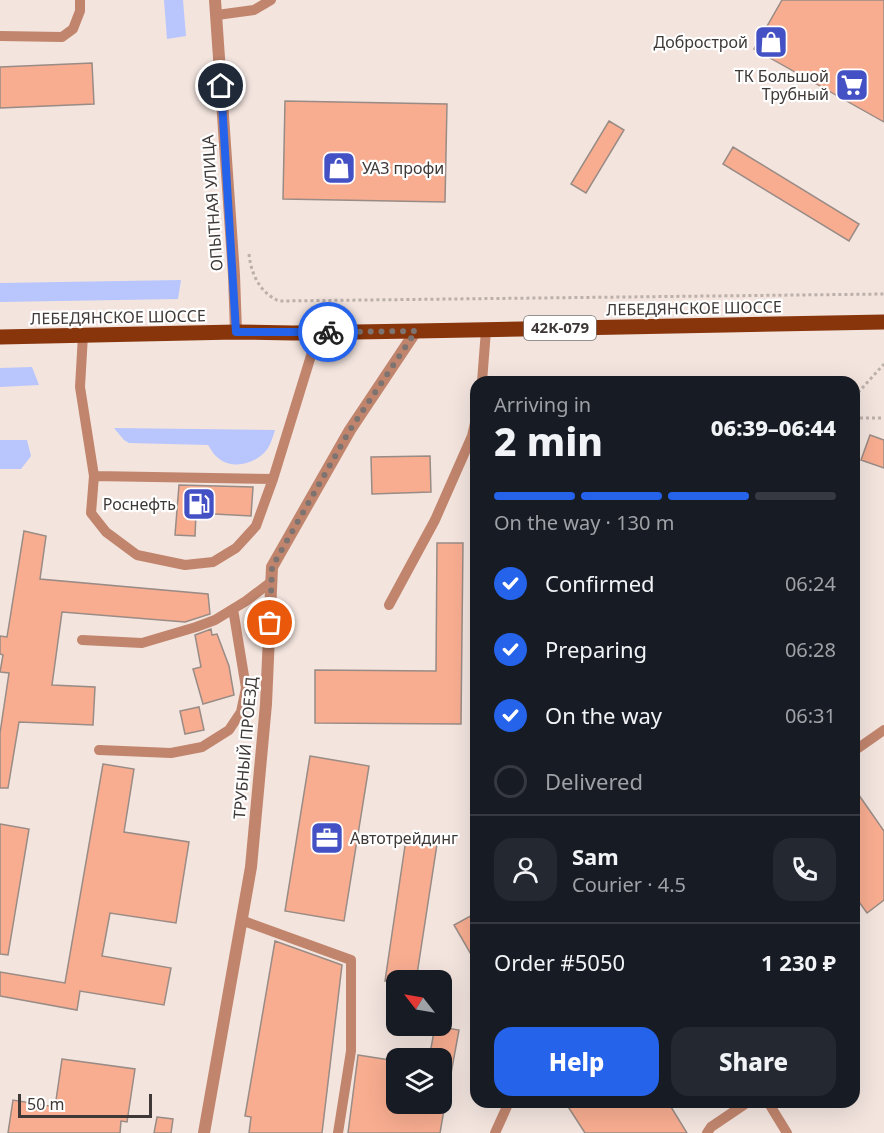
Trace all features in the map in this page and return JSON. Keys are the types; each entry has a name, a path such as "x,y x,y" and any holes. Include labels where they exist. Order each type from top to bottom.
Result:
{"main road":[{"name":"ЛЕБЕДЯНСКОЕ ШОССЕ","path":"0,337 884,322"}],"street":[{"name":"ОПЫТНАЯ УЛИЦА","path":"216,0 236,332"},
{"name":"ТРУБНЫЙ ПРОЕЗД","path":"204,1133 251,867 266,704 272,567 350,430 416,331"}],"lane":[{"path":"0,36 63,37 73,29 80,11 80,0"},
{"path":"217,15 254,10 271,0"},
{"path":"482,376 486,330"},
{"path":"82,335 80,387 94,476 91,513 106,532 137,555 185,565 213,562 236,548 256,526 273,479 318,333"},
{"path":"389,605 435,519 470,440"},
{"path":"94,476 273,479"},
{"path":"82,640 142,643 196,627 215,620 271,582"},
{"path":"99,750 171,753 202,747 229,730 241,712 246,688 233,609"},
{"path":"860,747 884,730"},
{"path":"242,920 351,960 351,1051 338,1133"},
{"path":"495,1133 506,1108"},
{"path":"708,1133 711,1127 739,1108"},
{"path":"772,1108 787,1133"}],"path":[{"path":"249,251 250,263 257,282 268,296 279,301 884,294"},
{"path":"860,390 884,364"},
{"path":"860,418 884,418"}],"shaded area":[{"path":"164,0 183,0 186,36 167,39"},
{"path":"181,280 178,299 0,302 0,283"},
{"path":"32,367 39,385 0,387 0,368"},
{"path":"114,428 275,430 263,454 251,462 237,465 223,461 208,445 129,443"},
{"path":"0,440 27,440 31,456 21,469 0,469"}],"building":[{"name":"ТК Большой Трубный","path":"782,0 884,0 884,122 754,49"},
{"path":"92,63 94,104 0,108 0,67"},
{"path":"285,101 447,104 445,202 283,199"},
{"path":"609,121 624,130 586,193 571,184"},
{"path":"733,147 859,224 849,241 723,164"},
{"path":"870,435 884,440 884,468 861,460"},
{"path":"430,456 431,492 372,494 371,457"},
{"path":"179,485 253,487 251,516 196,513 195,536 175,535"},
{"path":"24,531 46,536 40,579 208,594 210,614 185,622 62,612 52,685 95,687 93,725 19,722 8,788 0,788 0,733 9,673 0,672 3,655 0,654 0,636 7,637"},
{"path":"437,543 463,543 461,724 315,723 315,670 436,671"},
{"path":"211,629 212,635 217,634 229,666 234,695 203,704 193,669 201,667 195,635"},
{"path":"199,707 204,730 185,734 180,711"},
{"name":"Автотрейдинг","path":"310,756 369,766 344,921 285,911"},
{"path":"103,764 134,769 124,832 189,842 176,923 110,913 102,956 171,968 164,1005 80,991 77,1010 0,996 0,972 65,983"},
{"path":"860,797 884,831 884,900 867,913 860,903"},
{"path":"0,824 29,829 8,955 0,954"},
{"path":"406,839 437,844 418,970 387,970"},
{"path":"470,916 470,953 454,925"},
{"path":"275,941 342,965 322,1133 249,1133 251,1117 245,1116"},
{"path":"452,1029 459,1030 452,1068 452,1048 431,1048 433,1036 452,1036"},
{"path":"358,1055 386,1059 386,1114 443,1114 440,1133 348,1133"},
{"path":"62,1059 135,1069 127,1122 121,1121 120,1133 8,1133 13,1100 55,1107"},
{"path":"569,1108 672,1108 687,1133 585,1133"},
{"path":"157,1117 173,1119 171,1133 154,1133"}],"way so far":[{"path":"270,623 272,567 350,430 416,331 328,332"}],"place":[{"name":"Добрострой","path":"771,42"},
{"name":"ТК Большой Трубный","path":"852,85"},
{"name":"УАЗ профи","path":"339,168"},
{"name":"Роснефть","path":"199,504"},
{"name":"Автотрейдинг","path":"327,838"}],"route":[{"path":"221,86 236,332 328,332"}]}
